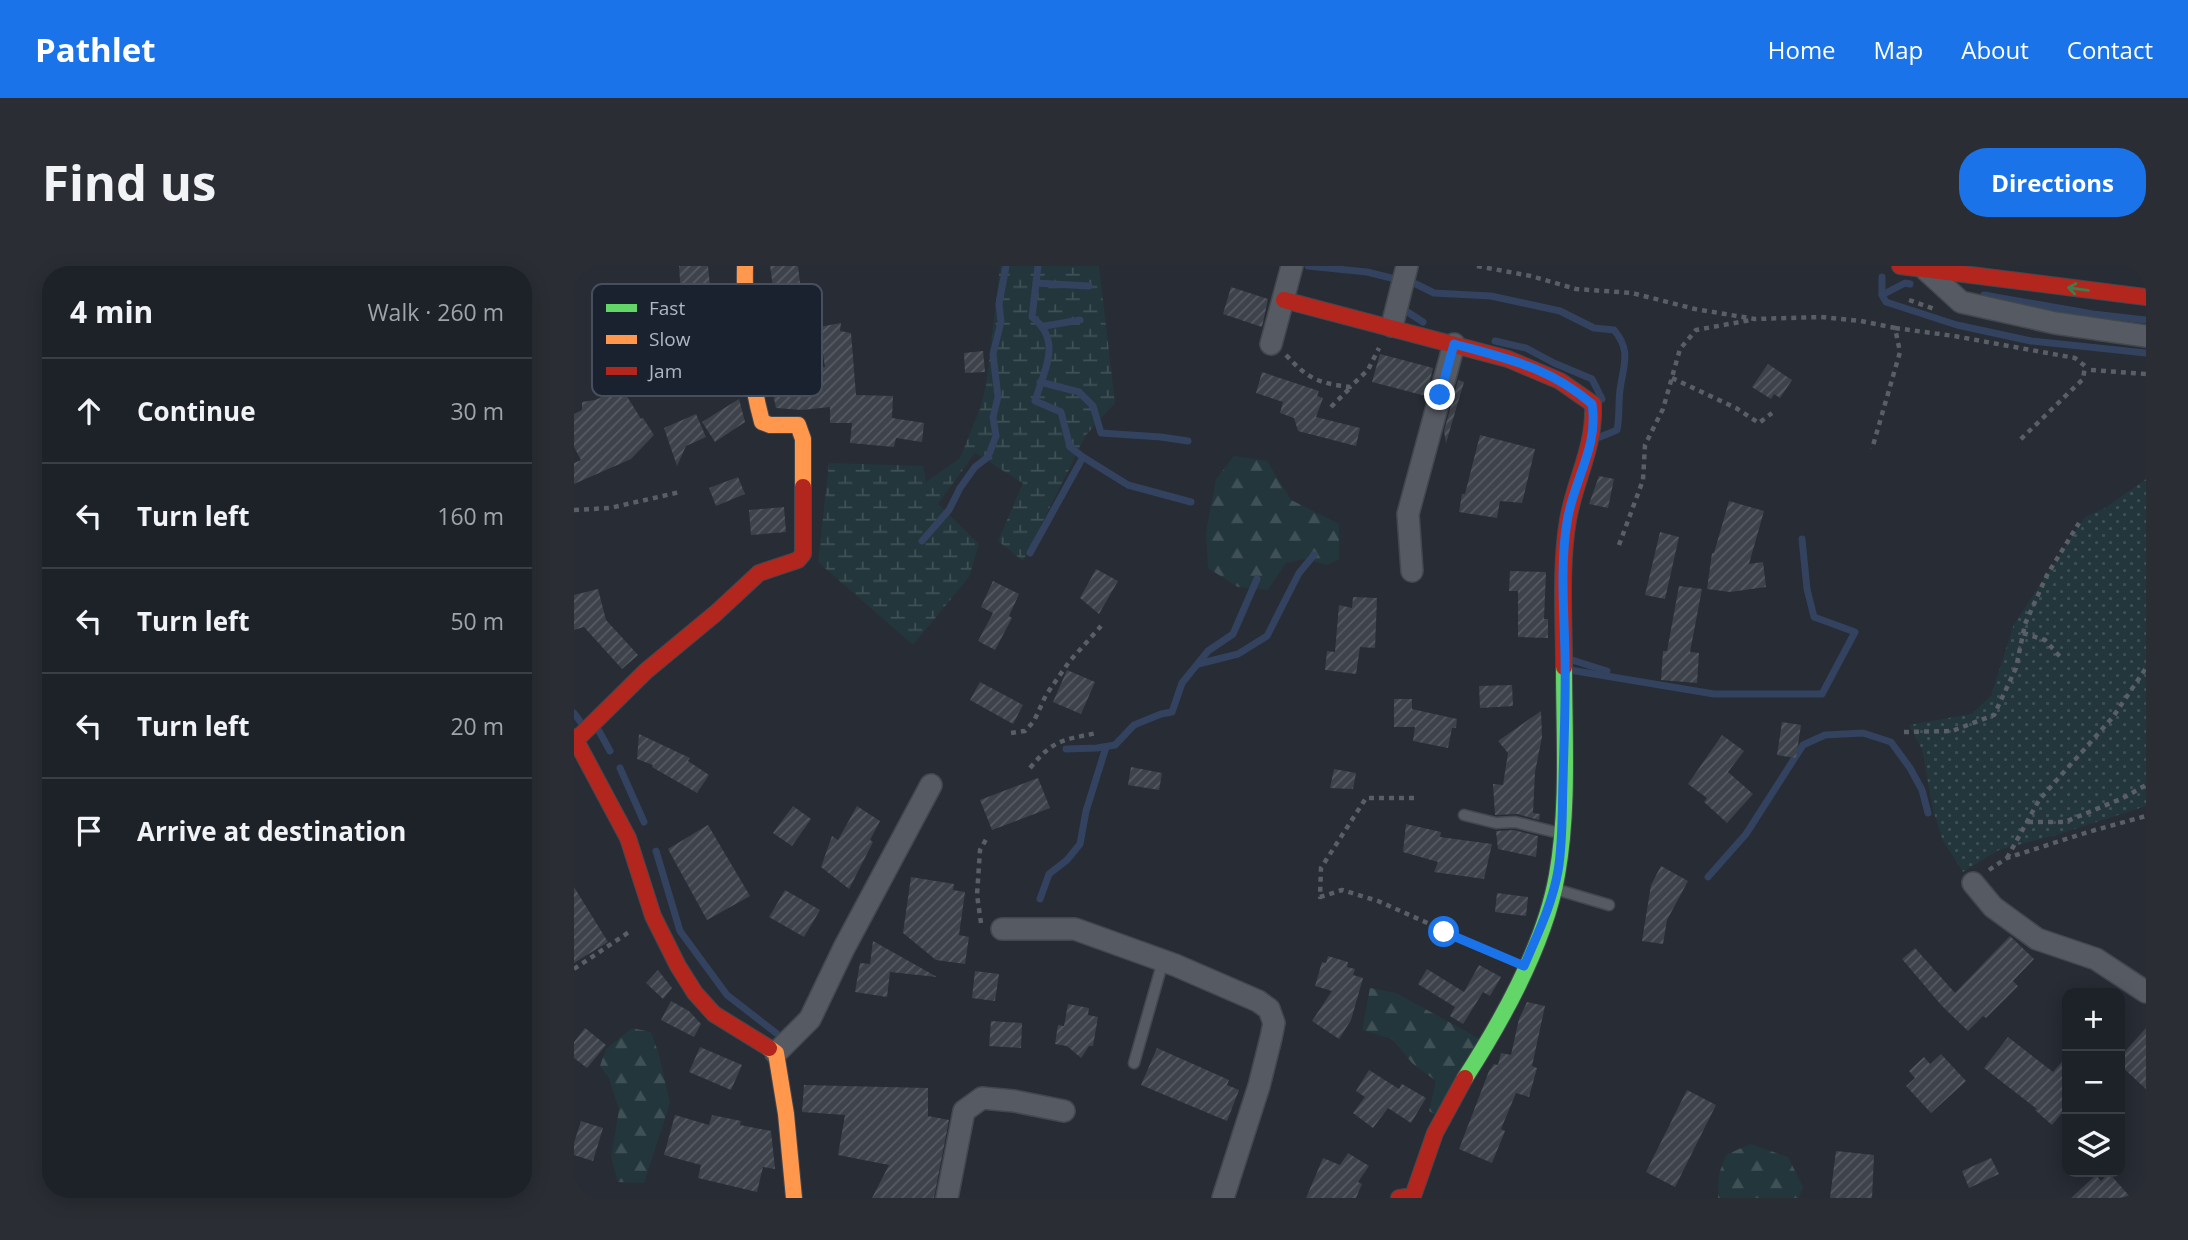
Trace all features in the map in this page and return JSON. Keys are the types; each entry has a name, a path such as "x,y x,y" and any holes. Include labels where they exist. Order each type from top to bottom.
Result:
{"main road":[{"path":"744,284 745,266"},
{"path":"1900,266 2146,297"},
{"path":"1284,300 1399,328 1533,367 1571,386 1592,404 1595,423 1591,448 1576,484 1566,522 1566,682 1561,833 1554,889 1524,966 1491,1036 1445,1110 1431,1141 1413,1196 1399,1198"},
{"path":"756,396 762,422 770,425 798,425 803,439 803,554 798,560 759,573 646,671 575,739 628,838 653,916 695,993 714,1014 776,1054 786,1114 794,1198"}],"street":[{"path":"1271,344 1292,266"},
{"path":"1925,270 1961,302 2054,323 2146,336"},
{"path":"1399,328 1405,277"},
{"path":"1412,571 1408,514 1454,344"},
{"path":"776,1054 810,1019 844,948 931,785"},
{"path":"1973,883 1993,907 2037,939 2096,959 2146,992"},
{"path":"1002,929 1075,929 1163,961 1258,1001 1269,1009 1273,1023 1259,1086 1223,1198"},
{"path":"947,1198 964,1111 982,1098 1064,1111"}],"lane":[{"path":"1464,815 1496,822 1515,822 1561,833"},
{"path":"1554,889 1609,905"},
{"path":"1134,1063 1163,961"}],"path":[{"path":"1477,266 1531,276 1576,289 1632,293 1695,309 1755,319 1821,317 1861,321 2076,358 2085,366 2083,379 2020,440"},
{"path":"1619,545 1643,480 1646,445 1663,409 1680,349 1696,330 1755,319"},
{"path":"1331,407 1368,370 1381,344 1399,328"},
{"path":"1872,449 1900,352 1895,328"},
{"path":"1271,344 1286,354 1305,375 1329,385 1350,387"},
{"path":"2091,370 2146,374"},
{"path":"1672,378 1736,408 1759,423 1772,413"},
{"path":"574,510 610,508 680,492"},
{"path":"1904,732 1952,731 1994,715 2016,668 2023,633 2047,575 2079,523"},
{"path":"1012,733 1025,731 1034,721 1046,695 1069,662 1101,626"},
{"path":"2023,633 2045,640 2063,660"},
{"path":"2007,858 2039,800 2113,717 2146,668"},
{"path":"1030,768 1043,752 1060,740 1097,733"},
{"path":"2027,822 2065,822 2123,798 2146,785"},
{"path":"1414,798 1366,798 1321,868 1320,897 1342,890 1378,901 1524,966"},
{"path":"1973,883 2007,858 2146,816"},
{"path":"988,836 980,850 977,895 979,919 984,927 1002,929"},
{"path":"574,969 653,916"}],"green space":[{"path":"1000,266 1099,266 1115,403 1086,435 1023,561 998,541 1023,483 975,453 938,504 979,544 969,577 913,645 818,562 829,463 923,466 926,482 960,458 980,409 986,386"},
{"path":"1234,456 1267,461 1291,500 1339,524 1339,559 1327,565 1304,559 1286,563 1268,590 1238,587 1208,568 1206,532 1216,479"},
{"path":"2146,479 2146,806 1999,850 1963,872 1943,841 1933,810 1922,749 1909,725 1971,714 1991,696 2014,624 2085,517 2105,508"},
{"path":"1370,988 1396,993 1480,1039 1441,1118 1429,1111 1436,1081 1412,1063 1392,1039 1362,1030"},
{"path":"632,1028 651,1032 670,1103 644,1183 618,1182 611,1157 619,1110 609,1078 600,1066 606,1049"},
{"path":"1750,1144 1788,1157 1803,1187 1799,1198 1718,1198 1719,1174 1726,1155"}],"building":[{"path":"679,266 708,266 710,284 680,284"},
{"path":"770,266 798,266 800,284 773,284"},
{"path":"1231,287 1268,299 1262,327 1223,314"},
{"path":"841,323 840,331 851,333 856,395 893,396 892,418 924,423 922,442 896,438 894,447 850,443 852,423 830,423 830,407 802,410 776,408 773,396 822,396 822,367 825,367 822,326"},
{"path":"983,351 985,372 965,373 964,353"},
{"path":"1380,354 1433,368 1426,396 1372,382"},
{"path":"1768,364 1792,380 1780,398 1774,394 1771,399 1752,387"},
{"path":"1262,372 1319,391 1317,396 1323,398 1316,417 1360,428 1356,446 1298,431 1294,418 1280,413 1283,402 1256,393"},
{"path":"1458,380 1464,382 1446,443 1444,431"},
{"path":"604,396 627,396 654,435 631,459 574,484 574,463 581,460 574,447 574,414 582,410 582,402"},
{"path":"739,399 745,422 715,442 702,422"},
{"path":"696,414 706,437 686,446 677,466 664,428"},
{"path":"1480,435 1535,449 1522,503 1500,501 1497,518 1459,512"},
{"path":"1599,476 1614,479 1608,508 1589,504"},
{"path":"738,477 745,494 716,506 709,488"},
{"path":"1729,501 1764,511 1749,564 1763,562 1766,587 1730,592 1707,589 1712,553"},
{"path":"784,507 786,532 751,535 749,510"},
{"path":"1660,532 1679,537 1665,599 1645,595"},
{"path":"1096,569 1118,581 1099,614 1080,598"},
{"path":"1510,571 1546,572 1544,619 1548,619 1548,638 1518,637 1518,591 1509,591"},
{"path":"993,581 1019,594 1009,616 1012,618 995,650 978,641 993,613 981,607"},
{"path":"1679,586 1702,589 1690,652 1699,653 1697,683 1661,680 1663,651 1667,651"},
{"path":"598,589 606,620 638,655 622,669 584,627 574,630 574,595"},
{"path":"1353,597 1377,598 1375,648 1360,647 1356,674 1325,670 1327,651 1335,652 1339,605 1352,608"},
{"path":"1067,670 1095,682 1081,714 1053,702"},
{"path":"980,682 1023,705 1013,724 970,700"},
{"path":"1512,685 1513,706 1480,708 1479,686"},
{"path":"1394,699 1412,699 1412,709 1457,719 1456,728 1452,728 1448,748 1413,741 1415,727 1394,727"},
{"path":"1541,711 1542,737 1535,772 1533,813 1540,814 1539,820 1517,814 1495,815 1493,784 1503,785 1508,753 1498,741"},
{"path":"1782,722 1801,725 1796,758 1777,755"},
{"path":"639,734 690,758 688,761 709,775 697,793 652,767 653,765 637,759"},
{"path":"1722,735 1744,751 1728,772 1753,794 1727,823 1704,802 1707,798 1688,784"},
{"path":"1131,767 1162,773 1159,790 1128,785"},
{"path":"1334,769 1356,773 1353,789 1330,788"},
{"path":"1038,778 1050,808 992,830 980,800"},
{"path":"793,806 811,819 792,846 773,833"},
{"path":"857,806 880,821 870,840 873,842 849,889 821,867 832,836 838,840"},
{"path":"1406,824 1441,832 1440,837 1492,844 1484,879 1434,872 1438,862 1403,852"},
{"path":"708,825 750,896 707,920 668,849"},
{"path":"1514,830 1538,836 1536,857 1498,849 1496,831"},
{"path":"1661,866 1688,881 1667,920 1663,944 1642,941 1651,885"},
{"path":"911,877 954,884 953,890 965,892 959,935 969,937 965,964 936,960 903,933"},
{"path":"574,887 608,942 574,963"},
{"path":"785,890 820,910 804,937 769,917"},
{"path":"1497,893 1528,897 1526,916 1495,912"},
{"path":"2010,936 2034,959 2013,981 2018,986 1986,1018 1983,1016 1968,1031 1942,1006 1902,959 1915,948 1955,993"},
{"path":"873,941 937,977 890,972 887,997 855,992 860,963 870,964"},
{"path":"1328,956 1348,962 1347,967 1355,969 1353,975 1363,978 1351,1020 1339,1039 1312,1021 1332,991 1315,986 1322,962 1326,963"},
{"path":"1479,965 1501,977 1490,996 1483,992 1463,1024 1450,1016 1455,1007 1418,984 1427,969 1464,992"},
{"path":"658,970 672,988 663,999 646,983"},
{"path":"975,971 999,974 995,1001 972,998"},
{"path":"671,1001 689,1011 701,1024 694,1037 661,1020"},
{"path":"1527,1002 1545,1006 1532,1066 1537,1068 1529,1097 1516,1093 1501,1129 1505,1131 1492,1163 1459,1149 1489,1071 1494,1064 1498,1065 1501,1053 1511,1055 1519,1019"},
{"path":"1068,1004 1089,1008 1088,1015 1098,1017 1093,1046 1089,1046 1081,1058 1067,1046 1055,1044 1058,1025 1064,1026"},
{"path":"991,1021 1022,1023 1021,1048 989,1046"},
{"path":"585,1028 606,1045 587,1068 574,1058 574,1042"},
{"path":"2146,1028 2146,1089 2125,1070 2125,1051"},
{"path":"2008,1037 2053,1072 2062,1062 2062,1113 2052,1125 2035,1110 2037,1109 1984,1068"},
{"path":"700,1047 742,1065 731,1090 689,1072"},
{"path":"1157,1048 1229,1080 1227,1085 1239,1090 1227,1121 1141,1085"},
{"path":"1941,1054 1966,1081 1931,1113 1906,1086 1915,1078 1909,1071 1924,1057 1930,1064"},
{"path":"1369,1070 1399,1089 1402,1084 1426,1098 1411,1123 1388,1108 1373,1128 1353,1113 1365,1097 1356,1091"},
{"path":"804,1085 928,1088 928,1116 949,1120 934,1198 872,1198 889,1165 838,1155 845,1115 802,1112"},
{"path":"1687,1090 1716,1105 1675,1187 1646,1172"},
{"path":"675,1115 709,1125 712,1115 741,1121 740,1125 771,1131 775,1169 763,1167 757,1192 698,1178 701,1165 664,1155"},
{"path":"581,1121 603,1128 593,1161 574,1155 574,1143"},
{"path":"1836,1151 1874,1155 1872,1198 1830,1198"},
{"path":"1348,1153 1369,1166 1358,1182 1362,1184 1356,1198 1306,1198 1323,1158 1340,1165"},
{"path":"1991,1158 1999,1174 1969,1188 1962,1171"},
{"path":"2094,1177 2101,1181 2105,1177 2113,1177 2131,1198 2071,1198"}],"waterway":[{"path":"922,541 949,510 975,467 988,457 996,436 993,417 998,397 993,354 1001,322 999,304 1006,266"},
{"path":"1038,266 1032,317 1047,336 1049,356 1035,401 1061,412 1070,447 1083,457 1128,485 1191,502"},
{"path":"1308,266 1367,272 1416,284 1434,293 1491,296 1560,311 1594,328 1614,330 1625,352 1618,425 1617,430 1600,437"},
{"path":"1882,277 1882,295 1886,302 1957,325 2031,341 2146,353"},
{"path":"1036,283 1089,286"},
{"path":"1882,295 1905,283 1910,284"},
{"path":"1984,295 2093,314 2146,320"},
{"path":"1406,311 1423,322"},
{"path":"1045,326 1080,320"},
{"path":"1495,341 1526,348 1592,379 1602,399"},
{"path":"1040,382 1079,392 1093,406 1101,433 1188,441"},
{"path":"1030,553 1083,457"},
{"path":"1570,670 1714,694 1822,694 1855,632 1814,617 1807,589 1802,539"},
{"path":"1198,664 1238,654 1267,636 1299,573 1314,555"},
{"path":"1066,749 1115,745 1134,725 1172,712 1182,683 1208,651 1233,634 1257,579"},
{"path":"1572,660 1607,671"},
{"path":"574,713 582,724"},
{"path":"599,731 610,751"},
{"path":"1708,877 1746,834 1803,745 1825,735 1863,733 1891,742 1922,790 1928,813"},
{"path":"1040,899 1049,874 1067,860 1080,844 1086,811 1106,747"},
{"path":"620,768 644,822"},
{"path":"656,851 680,931 727,995 776,1033"}],"traffic: fast":[{"path":"1465,1078 1521,980 1543,928 1551,901 1563,824 1564,667"}],"traffic: slow":[{"path":"745,266 745,284"},
{"path":"756,396 762,422 770,425 798,425 803,439 803,487"},
{"path":"769,1048 776,1053 786,1114 794,1198"}],"traffic: jam":[{"path":"1900,266 2146,297"},
{"path":"1284,300 1508,359 1560,381 1593,404 1591,435 1571,505 1566,538 1563,574 1564,667"},
{"path":"576,740 646,671 759,573 798,560 803,554 803,487"},
{"path":"574,737 628,838 653,916 678,966 695,993 714,1014 769,1048"},
{"path":"1399,1198 1413,1196 1435,1133 1465,1078"}],"route":[{"path":"1440,395 1454,344 1533,367 1571,386 1592,404 1595,423 1591,448 1576,484 1566,522 1566,682 1561,833 1558,871 1548,909 1524,966 1444,932"}]}
